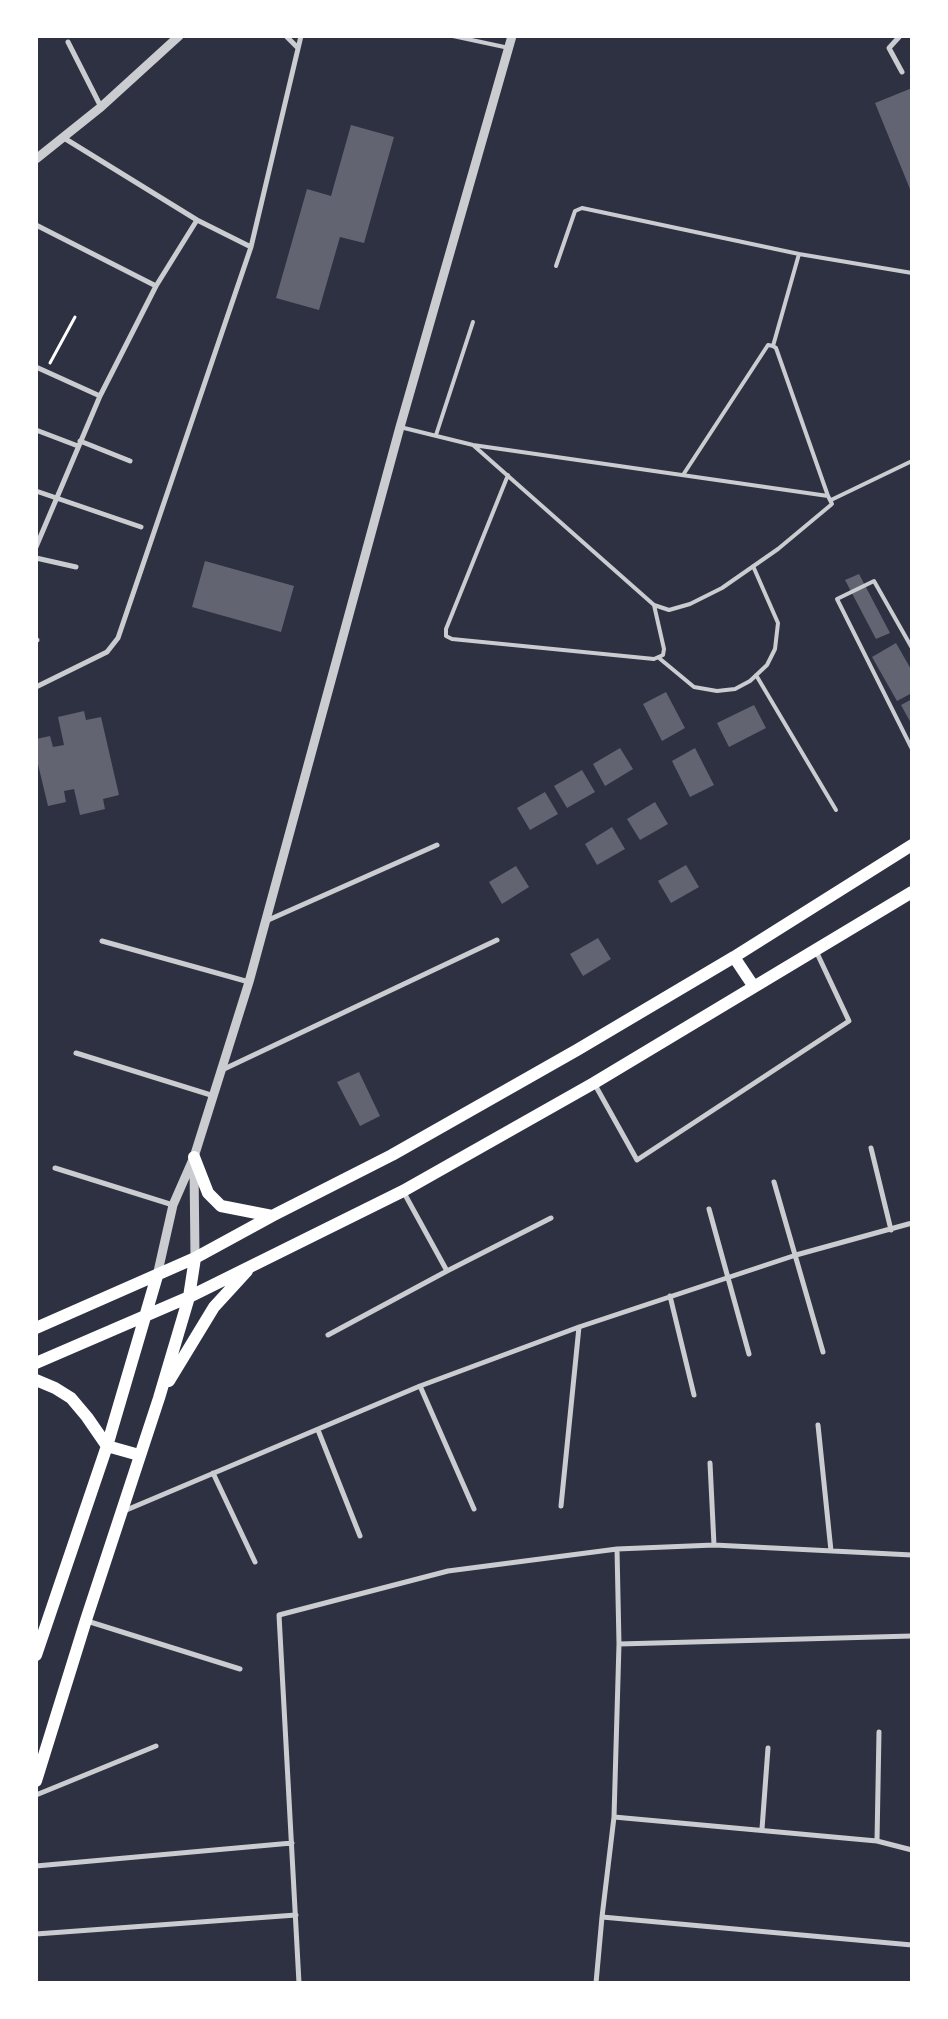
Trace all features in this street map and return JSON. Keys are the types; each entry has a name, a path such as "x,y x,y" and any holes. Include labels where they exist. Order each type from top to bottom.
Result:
{"main road":[{"path":"36,1328 195,1258 272,1216 392,1156 734,957 912,845"},
{"path":"36,1363 189,1297 403,1191 594,1084 912,892"},
{"path":"734,957 754,987"},
{"path":"194,1157 208,1193 221,1206 272,1216"},
{"path":"36,1781 86,1620 159,1398 189,1297 195,1258"},
{"path":"159,1398 214,1307 253,1264"},
{"path":"36,1655 107,1446 157,1276"},
{"path":"36,1380 55,1388 71,1398 87,1416 107,1446 140,1455"}],"street":[{"path":"36,159 101,107 180,36"},
{"path":"286,36 297,47"},
{"path":"36,686 107,652 118,638 251,247 301,36"},
{"path":"157,1276 173,1205 194,1157 249,982 400,427 512,36"},
{"path":"900,36 888,48 902,72"},
{"path":"68,42 101,107"},
{"path":"64,138 197,220 251,247"},
{"path":"36,547 100,396 156,286 197,220"},
{"path":"36,225 156,286"},
{"path":"36,367 100,396"},
{"path":"36,430 130,461"},
{"path":"36,491 141,526"},
{"path":"36,558 76,568"},
{"path":"265,922 437,845"},
{"path":"222,1070 497,940"},
{"path":"102,941 249,982"},
{"path":"594,1084 637,1160 849,1021 816,950"},
{"path":"76,1053 214,1096"},
{"path":"871,1148 891,1230"},
{"path":"194,1157 195,1258"},
{"path":"55,1168 173,1205"},
{"path":"774,1182 823,1352"},
{"path":"403,1191 447,1271"},
{"path":"709,1209 749,1354"},
{"path":"328,1335 550,1218"},
{"path":"122,1512 420,1386 579,1327 796,1255 912,1224"},
{"path":"670,1296 694,1395"},
{"path":"561,1506 579,1327"},
{"path":"420,1386 474,1509"},
{"path":"818,1425 831,1550"},
{"path":"318,1430 360,1536"},
{"path":"710,1462 714,1545"},
{"path":"213,1473 255,1562"},
{"path":"299,1983 279,1615 448,1571 617,1549 714,1545 912,1555"},
{"path":"596,1983 614,1817 619,1644 617,1549"},
{"path":"86,1620 240,1669"},
{"path":"619,1644 912,1636"},
{"path":"876,1841 879,1732"},
{"path":"36,1795 156,1746"},
{"path":"762,1829 768,1748"},
{"path":"614,1817 762,1829 876,1841 912,1850"},
{"path":"36,1866 292,1843"},
{"path":"36,1934 296,1915"},
{"path":"602,1917 912,1945"}],"lane":[{"path":"453,36 509,48"},
{"path":"556,266 575,211 582,208 799,254 912,273"},
{"path":"773,346 799,254"},
{"path":"436,435 473,322"},
{"path":"473,444 654,605 669,610 690,604 722,588 778,549 832,504 776,348 768,345 683,475"},
{"path":"400,427 473,444 830,498 912,461"},
{"path":"508,475 446,629 446,636 452,639 654,659 663,656 664,649 654,605"},
{"path":"659,658 694,687 716,691 734,689 756,676 767,665 775,649 778,622 753,566"},
{"path":"912,648 874,581 836,599 912,748"},
{"path":"756,676 836,810"}],"path":[{"path":"46,371 75,317"}],"building":[{"path":"912,88 912,194 875,103"},
{"path":"351,125 394,137 364,243 340,237 319,310 276,298 307,189 331,196"},
{"path":"205,561 294,586 281,632 192,607"},
{"path":"859,574 890,633 876,639 845,580"},
{"path":"896,643 912,671 912,693 897,701 872,657"},
{"path":"666,692 685,728 662,741 643,704"},
{"path":"912,699 912,725 901,705"},
{"path":"754,705 766,728 729,747 717,723"},
{"path":"84,711 86,720 101,717 119,795 103,799 105,809 80,815 74,789 64,791 66,802 48,806 36,756 36,739 50,736 53,747 64,745 58,717"},
{"path":"620,748 633,769 605,786 593,764"},
{"path":"695,748 714,785 690,797 672,761"},
{"path":"582,770 595,792 567,808 554,786"},
{"path":"545,792 558,814 530,830 517,808"},
{"path":"655,802 668,824 640,840 627,819"},
{"path":"612,827 625,849 597,865 585,844"},
{"path":"686,865 699,887 671,903 658,881"},
{"path":"516,866 529,887 502,904 489,882"},
{"path":"598,938 611,959 583,976 570,954"},
{"path":"359,1072 380,1116 360,1126 337,1082"}]}
